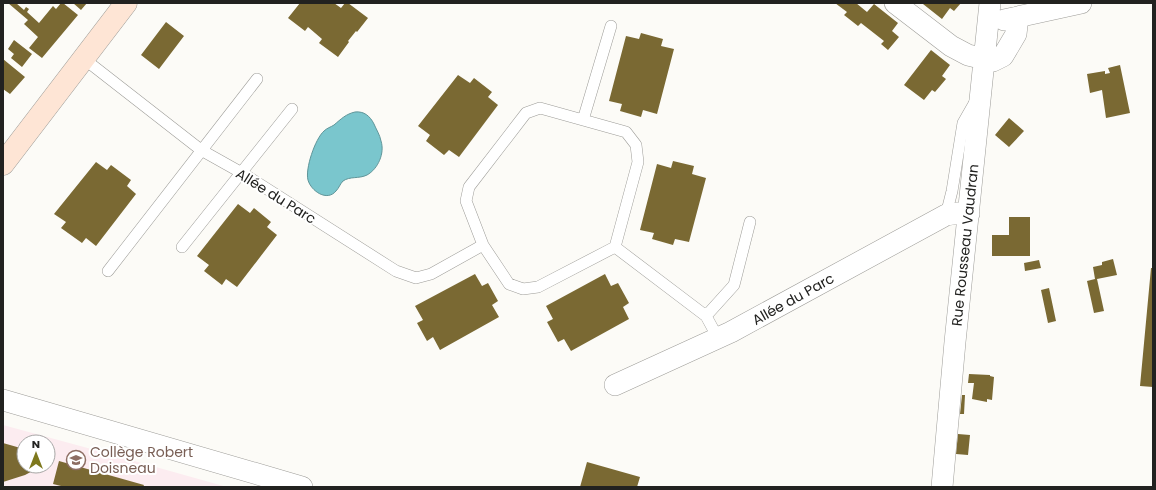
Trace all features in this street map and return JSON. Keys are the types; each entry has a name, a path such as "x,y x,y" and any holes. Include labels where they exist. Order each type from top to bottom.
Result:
{"main road":[{"path":"3,164 124,4"}],"street":[{"path":"894,3 951,46 968,55 992,61 1003,56 1016,34 1018,17"},
{"name":"Rue Rousseau Vaudran","path":"942,487 955,342 990,3"},
{"path":"988,24 1081,3"},
{"name":"Allée du Parc","path":"615,385 731,332 946,215 959,213 969,214"},
{"path":"3,400 293,486"}],"lane":[{"path":"583,120 610,26"},
{"name":"Allée du Parc","path":"83,58 201,150 242,173 396,271 416,278 431,274 483,245"},
{"path":"108,271 257,79"},
{"path":"946,215 952,191 963,123 981,90"},
{"path":"540,108 583,120 626,132 636,145 638,162 615,247 538,287 523,289 509,284 483,245 466,201 469,187 526,113 540,108"},
{"path":"182,247 292,109"},
{"path":"706,316 734,285 750,222"},
{"path":"615,247 706,316 718,338"}],"shaded area":[{"name":"Collège Robert Doisneau","path":"3,425 36,434 16,434 16,474 56,474 56,439 227,487 3,487"}],"water":[{"path":"361,112 366,115 374,124 382,146 380,160 374,169 367,175 346,179 332,194 320,194 312,188 307,175 309,162 314,147 317,140 325,130 346,115"}],"building":[{"path":"8,3 16,3 24,10 26,7 29,9 27,12 39,23 53,6 56,9 61,3 78,15 42,58 29,48 38,37 24,24 28,20"},
{"path":"73,3 87,3 81,10"},
{"path":"300,3 334,3 341,8 345,3 348,3 368,18 348,41 349,42 338,57 319,43 322,39 308,27 305,31 288,18"},
{"path":"835,3 856,3 867,12 874,4 898,23 892,31 899,37 888,50 881,44 884,41 861,23 858,26 844,15 847,12"},
{"path":"923,3 961,3 954,11 950,8 942,19"},
{"path":"166,22 184,36 159,69 141,55"},
{"path":"641,33 663,39 661,46 674,49 657,114 643,110 641,117 620,111 622,104 609,101 626,36 639,39"},
{"path":"14,40 32,54 22,67 11,58 14,54 8,49"},
{"path":"931,50 950,65 942,76 946,79 935,92 932,90 924,100 904,85"},
{"path":"3,59 25,77 10,94 3,89"},
{"path":"1120,65 1130,113 1106,118 1102,90 1090,93 1087,74 1105,71 1105,74 1110,73 1108,68"},
{"path":"458,75 470,83 474,78 492,92 488,97 498,105 459,157 449,150 444,155 426,141 430,135 418,126"},
{"path":"1009,118 1024,131 1009,147 995,135"},
{"path":"673,161 694,166 692,174 706,178 689,242 675,239 673,245 652,239 654,233 640,230 657,164 671,168"},
{"path":"96,162 107,170 111,165 131,180 127,186 136,194 96,246 86,238 82,243 61,228 66,222 54,214"},
{"path":"238,204 250,213 254,208 271,222 267,227 277,235 237,287 226,279 222,285 204,271 209,265 197,256"},
{"path":"1009,217 1030,217 1030,256 992,256 992,235 1009,235"},
{"path":"1113,259 1117,275 1097,279 1104,311 1094,313 1087,281 1095,279 1093,267 1102,265 1102,262"},
{"path":"1039,260 1041,268 1025,271 1024,263"},
{"path":"1151,268 1153,268 1153,387 1140,386"},
{"path":"475,274 482,286 488,283 498,301 492,305 499,317 440,350 433,337 427,341 417,323 423,320 415,306"},
{"path":"605,274 611,286 618,283 629,303 623,307 629,319 571,351 564,339 558,342 547,322 553,319 546,306"},
{"path":"1049,288 1056,321 1048,323 1041,290"},
{"path":"969,374 990,375 994,377 992,400 987,399 987,402 972,399 974,383 968,383"},
{"path":"962,395 965,395 964,414 960,414"},
{"path":"958,434 970,435 968,455 956,454"},
{"path":"3,443 16,447 16,474 27,474 3,482"},
{"path":"59,461 144,485 143,487 65,487 53,484"},
{"path":"587,462 640,477 637,487 580,487"}],"place":[{"name":"Collège Robert Doisneau","path":"76,460"}]}
